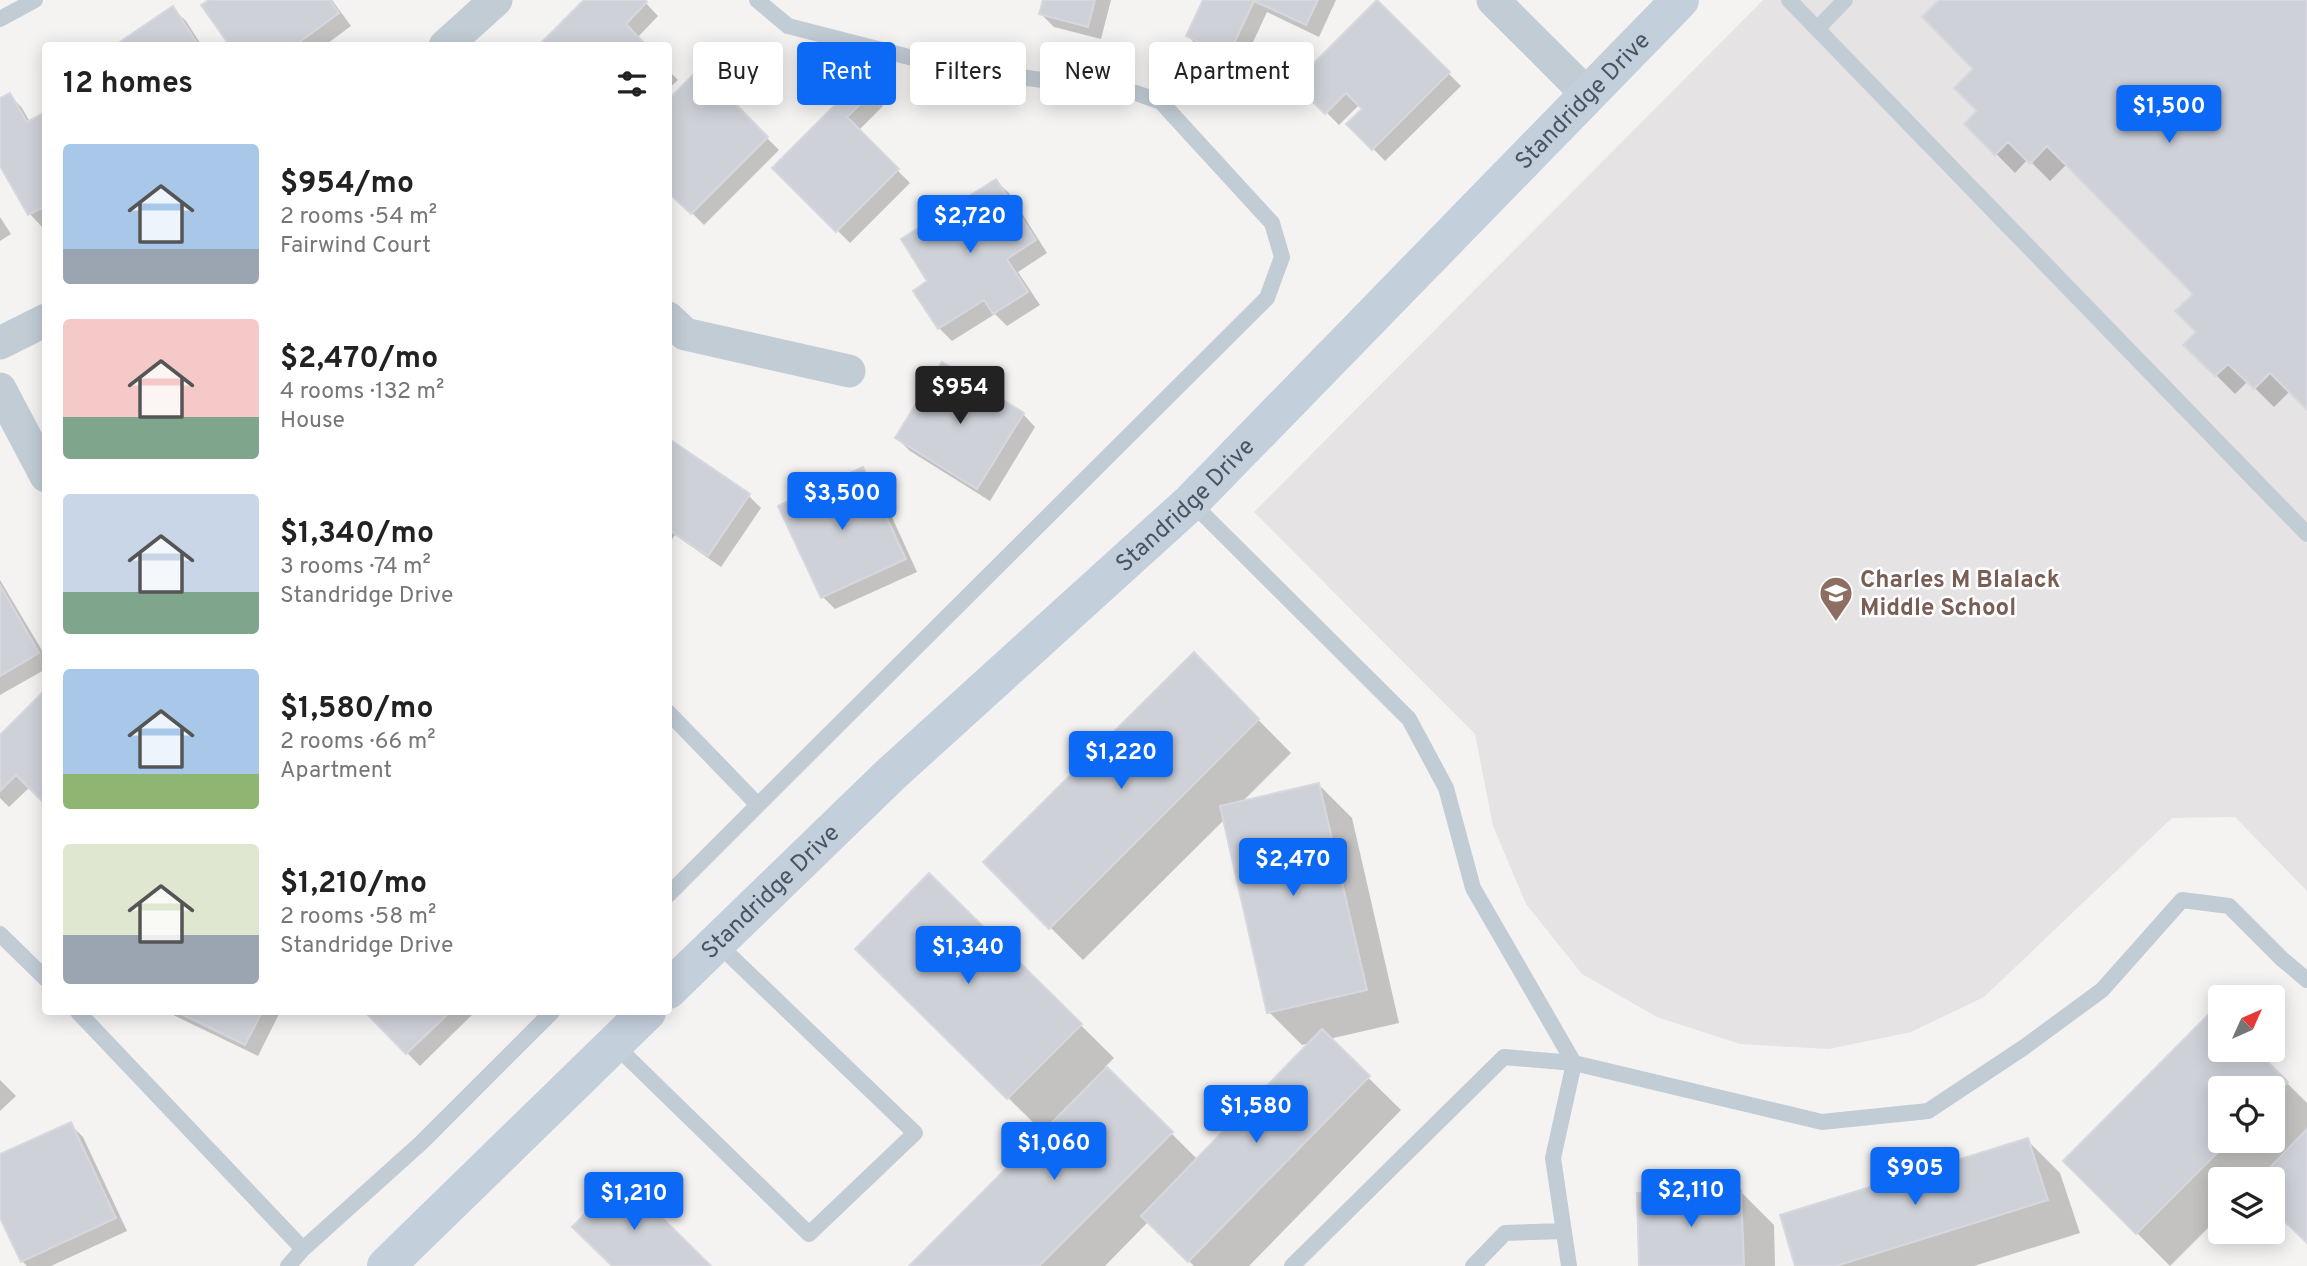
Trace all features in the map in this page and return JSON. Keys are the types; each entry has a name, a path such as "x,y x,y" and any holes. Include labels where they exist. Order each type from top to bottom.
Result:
{"street":[{"path":"449,42 496,0"},
{"path":"1493,0 1587,94"},
{"name":"Standridge Drive","path":"672,986 890,775 1191,502 1680,0"},
{"path":"0,343 42,322"},
{"path":"672,322 685,334 849,370"},
{"path":"0,389 42,468"},
{"path":"386,1266 644,1015"}],"lane":[{"path":"0,19 35,0"},
{"path":"672,891 1267,298 1282,257 1272,223 1161,102 1136,93 948,67 788,26 757,0"},
{"path":"1789,0 2307,534"},
{"path":"1817,29 1845,0"},
{"path":"1191,502 1409,719 1446,788 1473,888 1574,1063 1553,1158 1569,1266"},
{"path":"672,716 758,805"},
{"path":"1292,1266 1504,1057 1574,1063 1822,1122 1928,1111 2023,1048 2102,990 2182,901 2229,906 2307,980"},
{"path":"0,934 42,975"},
{"path":"614,1044 809,1234 915,1133 717,943"},
{"path":"81,1015 250,1190 303,1249"},
{"path":"288,1266 303,1249 421,1143 549,1015"},
{"path":"1473,1266 1505,1233 1564,1231"}],"shaded area":[{"name":"Charles M Blalack Middle School","path":"1763,0 2307,0 2307,891 2235,817 2172,818 1984,997 1911,1032 1829,1049 1740,1044 1657,1017 1582,974 1526,904 1493,826 1475,734 1254,512"}],"building":[{"path":"209,0 330,0 339,13 299,42 227,42 201,5"},
{"path":"584,0 647,2 626,24 643,42 542,42"},
{"path":"1043,0 1095,0 1088,27 1039,14"},
{"path":"1203,0 1318,0 1306,25 1254,1 1235,42 1199,42 1186,36"},
{"path":"1377,0 1450,72 1372,150 1346,124 1362,109 1346,93 1325,114 1314,103 1314,63"},
{"path":"1939,0 2307,0 2307,410 2270,373 2254,389 2228,364 2215,376 2183,345 2196,332 2175,311 2193,294 2047,146 2030,164 2008,142 1995,155 1964,124 1977,111 1954,88 1973,69 1922,17"},
{"path":"173,6 196,42 120,42"},
{"path":"693,75 693,105 736,105 768,137 691,214 672,196 672,96"},
{"path":"10,93 27,122 42,114 42,208 28,215 0,166 0,98"},
{"path":"835,105 860,105 847,117 899,169 836,232 772,168"},
{"path":"996,179 1036,240 1007,259 1028,292 993,314 984,300 938,329 913,291 927,281 901,239"},
{"path":"942,362 1024,413 977,489 895,438"},
{"path":"672,441 750,494 708,556 672,532"},
{"path":"863,467 906,559 821,598 778,506"},
{"path":"0,585 39,653 0,676"},
{"path":"1194,652 1259,719 1049,929 983,862"},
{"path":"42,693 42,801 16,775 0,791 0,735"},
{"path":"1319,783 1367,990 1267,1013 1220,806"},
{"path":"929,873 1082,1024 1007,1099 855,949"},
{"path":"183,1015 260,1015 245,1045"},
{"path":"368,1015 447,1015 406,1054"},
{"path":"2208,1015 2208,1062 2268,1062 2282,1076 2208,1076 2208,1153 2217,1153 2136,1234 2063,1161"},
{"path":"1322,1029 1370,1076 1188,1262 1141,1216"},
{"path":"1107,1067 1173,1132 1039,1266 909,1266"},
{"path":"71,1122 116,1218 21,1262 0,1218 0,1154"},
{"path":"2307,1129 2307,1243 2285,1222 2285,1167 2270,1167"},
{"path":"2028,1138 2048,1200 1836,1266 1795,1266 1780,1215"},
{"path":"621,1177 711,1266 612,1266 572,1227"},
{"path":"1741,1190 1744,1266 1639,1266 1637,1193"}],"place":[{"name":"Charles M Blalack Middle School","path":"1836,623"}]}
